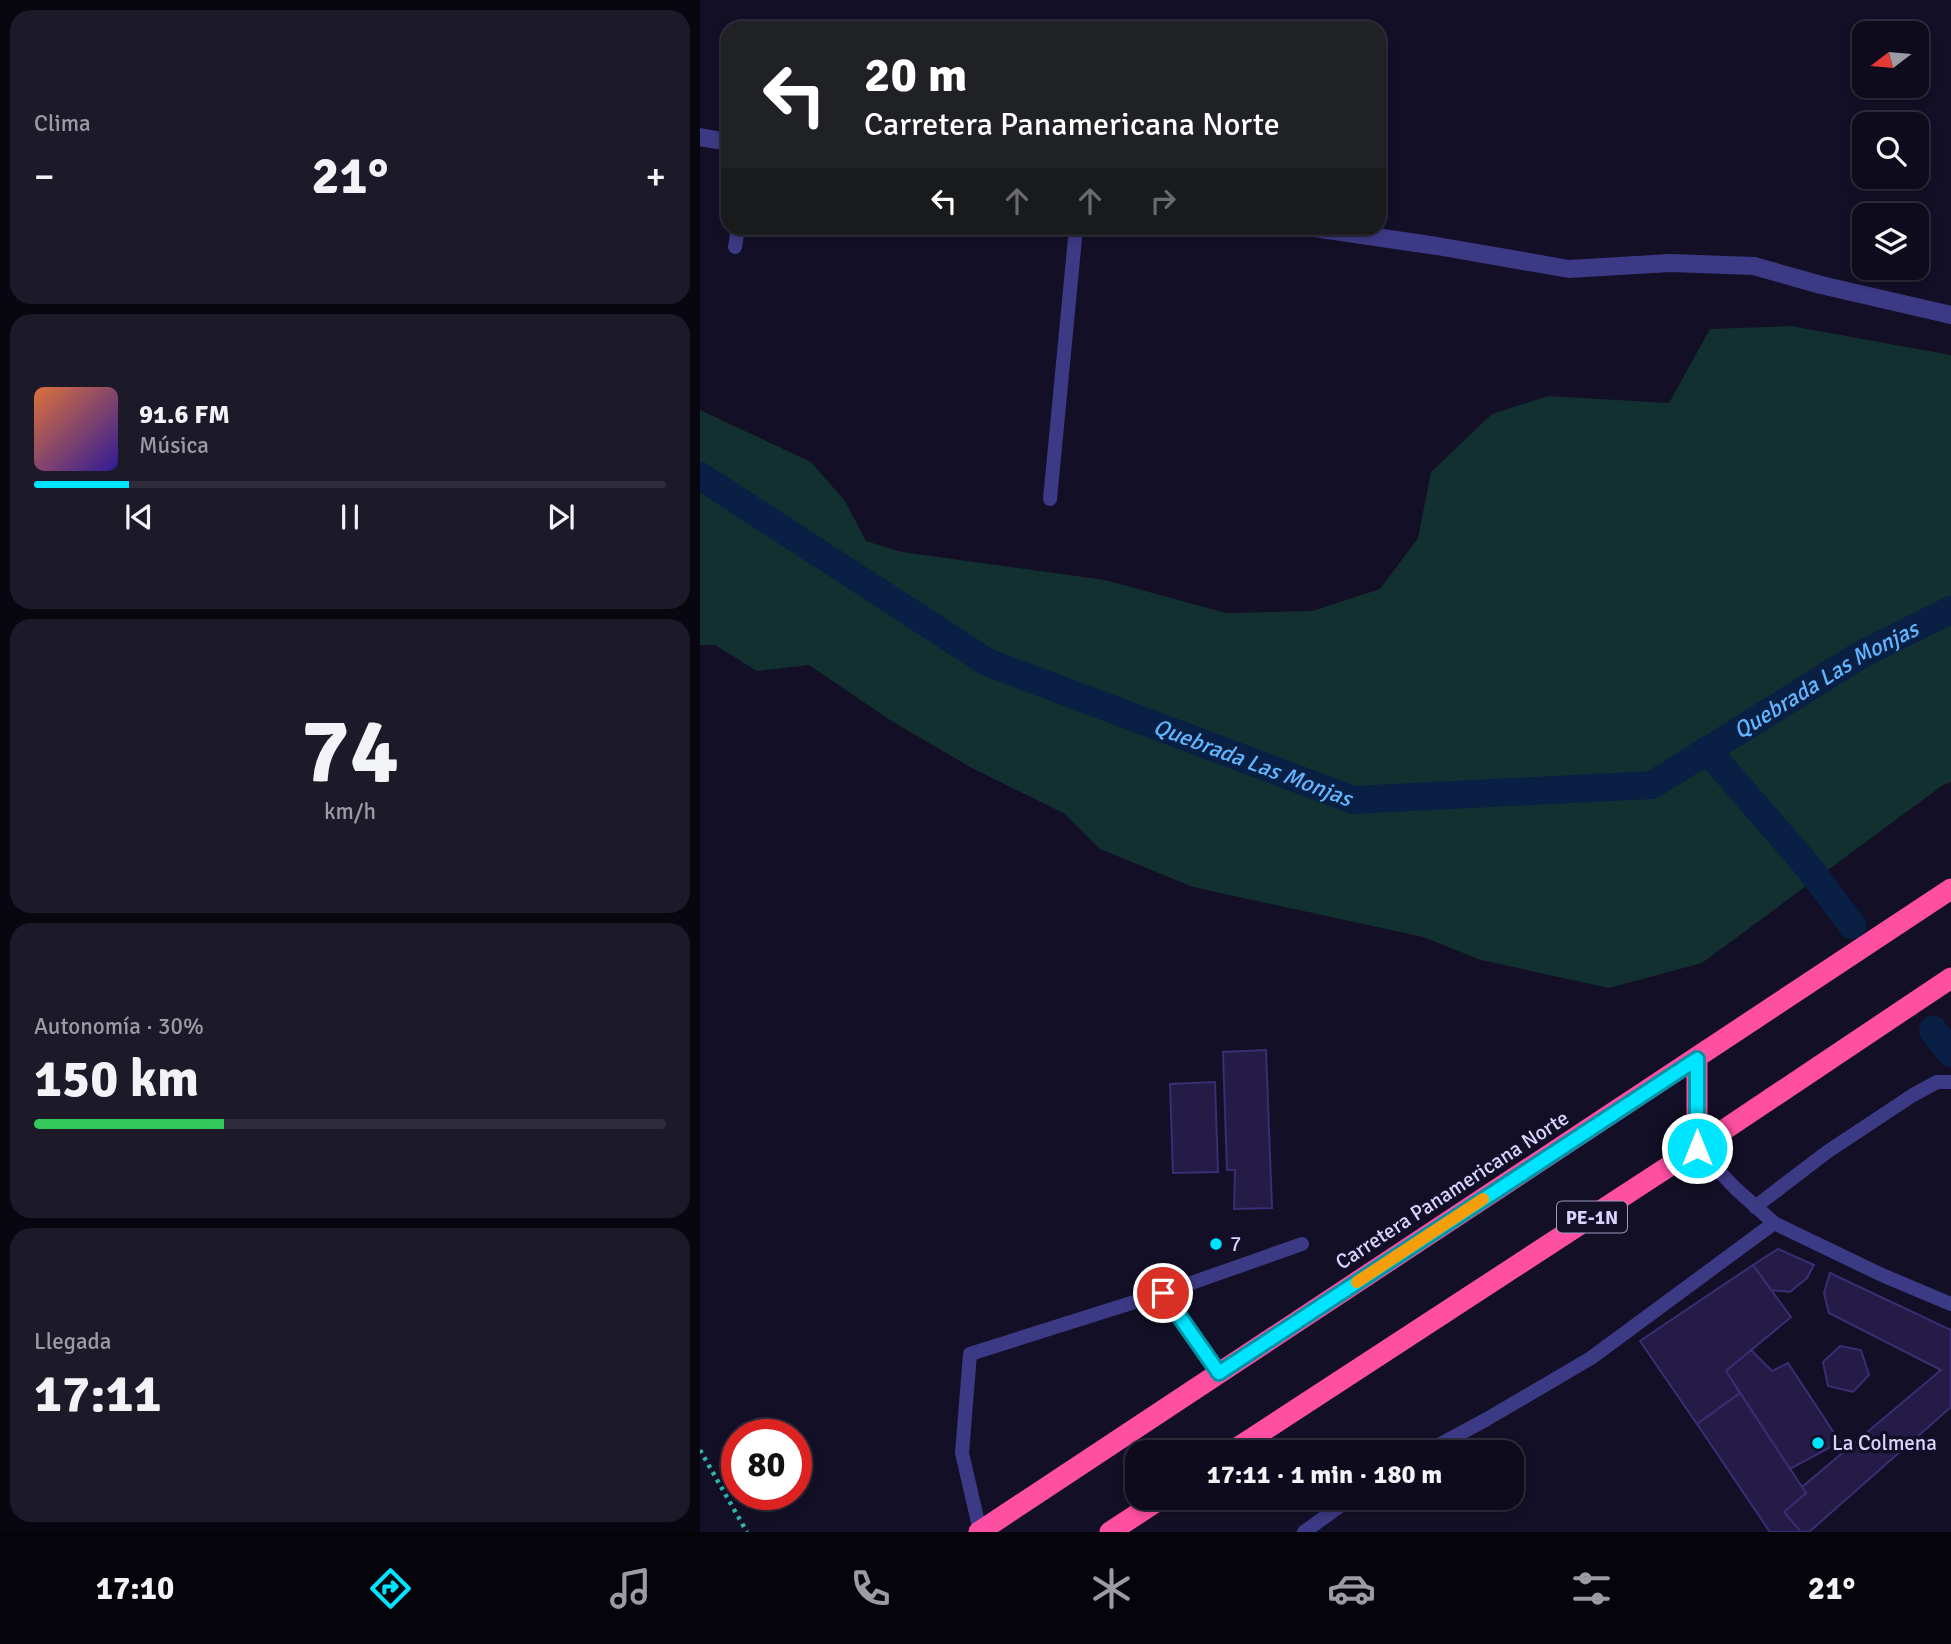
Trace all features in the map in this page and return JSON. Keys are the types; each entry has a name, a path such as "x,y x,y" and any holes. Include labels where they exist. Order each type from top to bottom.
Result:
{"highway":[{"name":"Carretera Panamericana Norte","path":"980,1532 1951,889"},
{"name":"PE-1N","path":"1249,1440 1697,1148 1951,978"},
{"path":"1697,1059 1697,1148"},
{"path":"1110,1532 1144,1510"}],"street":[{"path":"700,137 721,141"},
{"path":"1362,235 1569,269 1670,263 1754,265 1821,285 1951,314"}],"lane":[{"path":"734,247 737,235"},
{"path":"1050,499 1075,235"},
{"path":"1755,1206 1827,1152 1913,1095 1937,1082 1951,1082"},
{"path":"1697,1148 1735,1188 1774,1223 1882,1275 1951,1304"},
{"path":"1448,1440 1591,1358 1774,1223"},
{"path":"980,1532 962,1452 970,1354 1163,1293 1302,1244"},
{"path":"1163,1293 1219,1373"},
{"path":"1304,1532 1334,1510"}],"path":[{"path":"700,1450 747,1532"}],"green space":[{"path":"1791,326 1951,355 1951,782 1943,785 1702,963 1609,988 1481,960 1423,937 1193,887 1100,849 1065,814 970,767 890,720 809,665 757,671 715,645 700,645 700,410 811,462 845,501 866,541 902,552 1105,580 1226,613 1312,611 1380,589 1418,538 1431,472 1492,414 1548,396 1669,403 1710,329"}],"building":[{"path":"1266,1050 1272,1208 1234,1209 1235,1170 1227,1170 1223,1052"},
{"path":"1215,1082 1218,1172 1173,1173 1170,1084"},
{"path":"1778,1249 1814,1265 1807,1278 1790,1292 1771,1290 1753,1265"},
{"path":"1753,1265 1791,1317 1726,1371 1740,1393 1697,1424 1640,1341"},
{"path":"1830,1273 1951,1330 1951,1407 1809,1532 1801,1532 1784,1512 1806,1493 1802,1487 1941,1370 1829,1313 1824,1293"},
{"path":"1840,1346 1861,1350 1869,1375 1853,1392 1828,1386 1823,1362"},
{"path":"1751,1350 1772,1371 1788,1363 1840,1442 1790,1469 1726,1371"},
{"path":"1740,1393 1806,1493 1784,1512 1801,1532 1770,1532 1697,1424"}],"waterway":[{"name":"Quebrada Las Monjas","path":"700,476 987,662 1353,800 1652,785 1862,654 1951,610"},
{"path":"1707,750 1806,864 1852,925"},
{"path":"1933,1030 1951,1053"}],"slow traffic":[{"path":"1357,1282 1483,1199"}],"place":[{"name":"7","path":"1216,1244"},
{"name":"La Colmena","path":"1818,1443"}],"route":[{"path":"1163,1293 1219,1373 1697,1059 1697,1148"}]}
